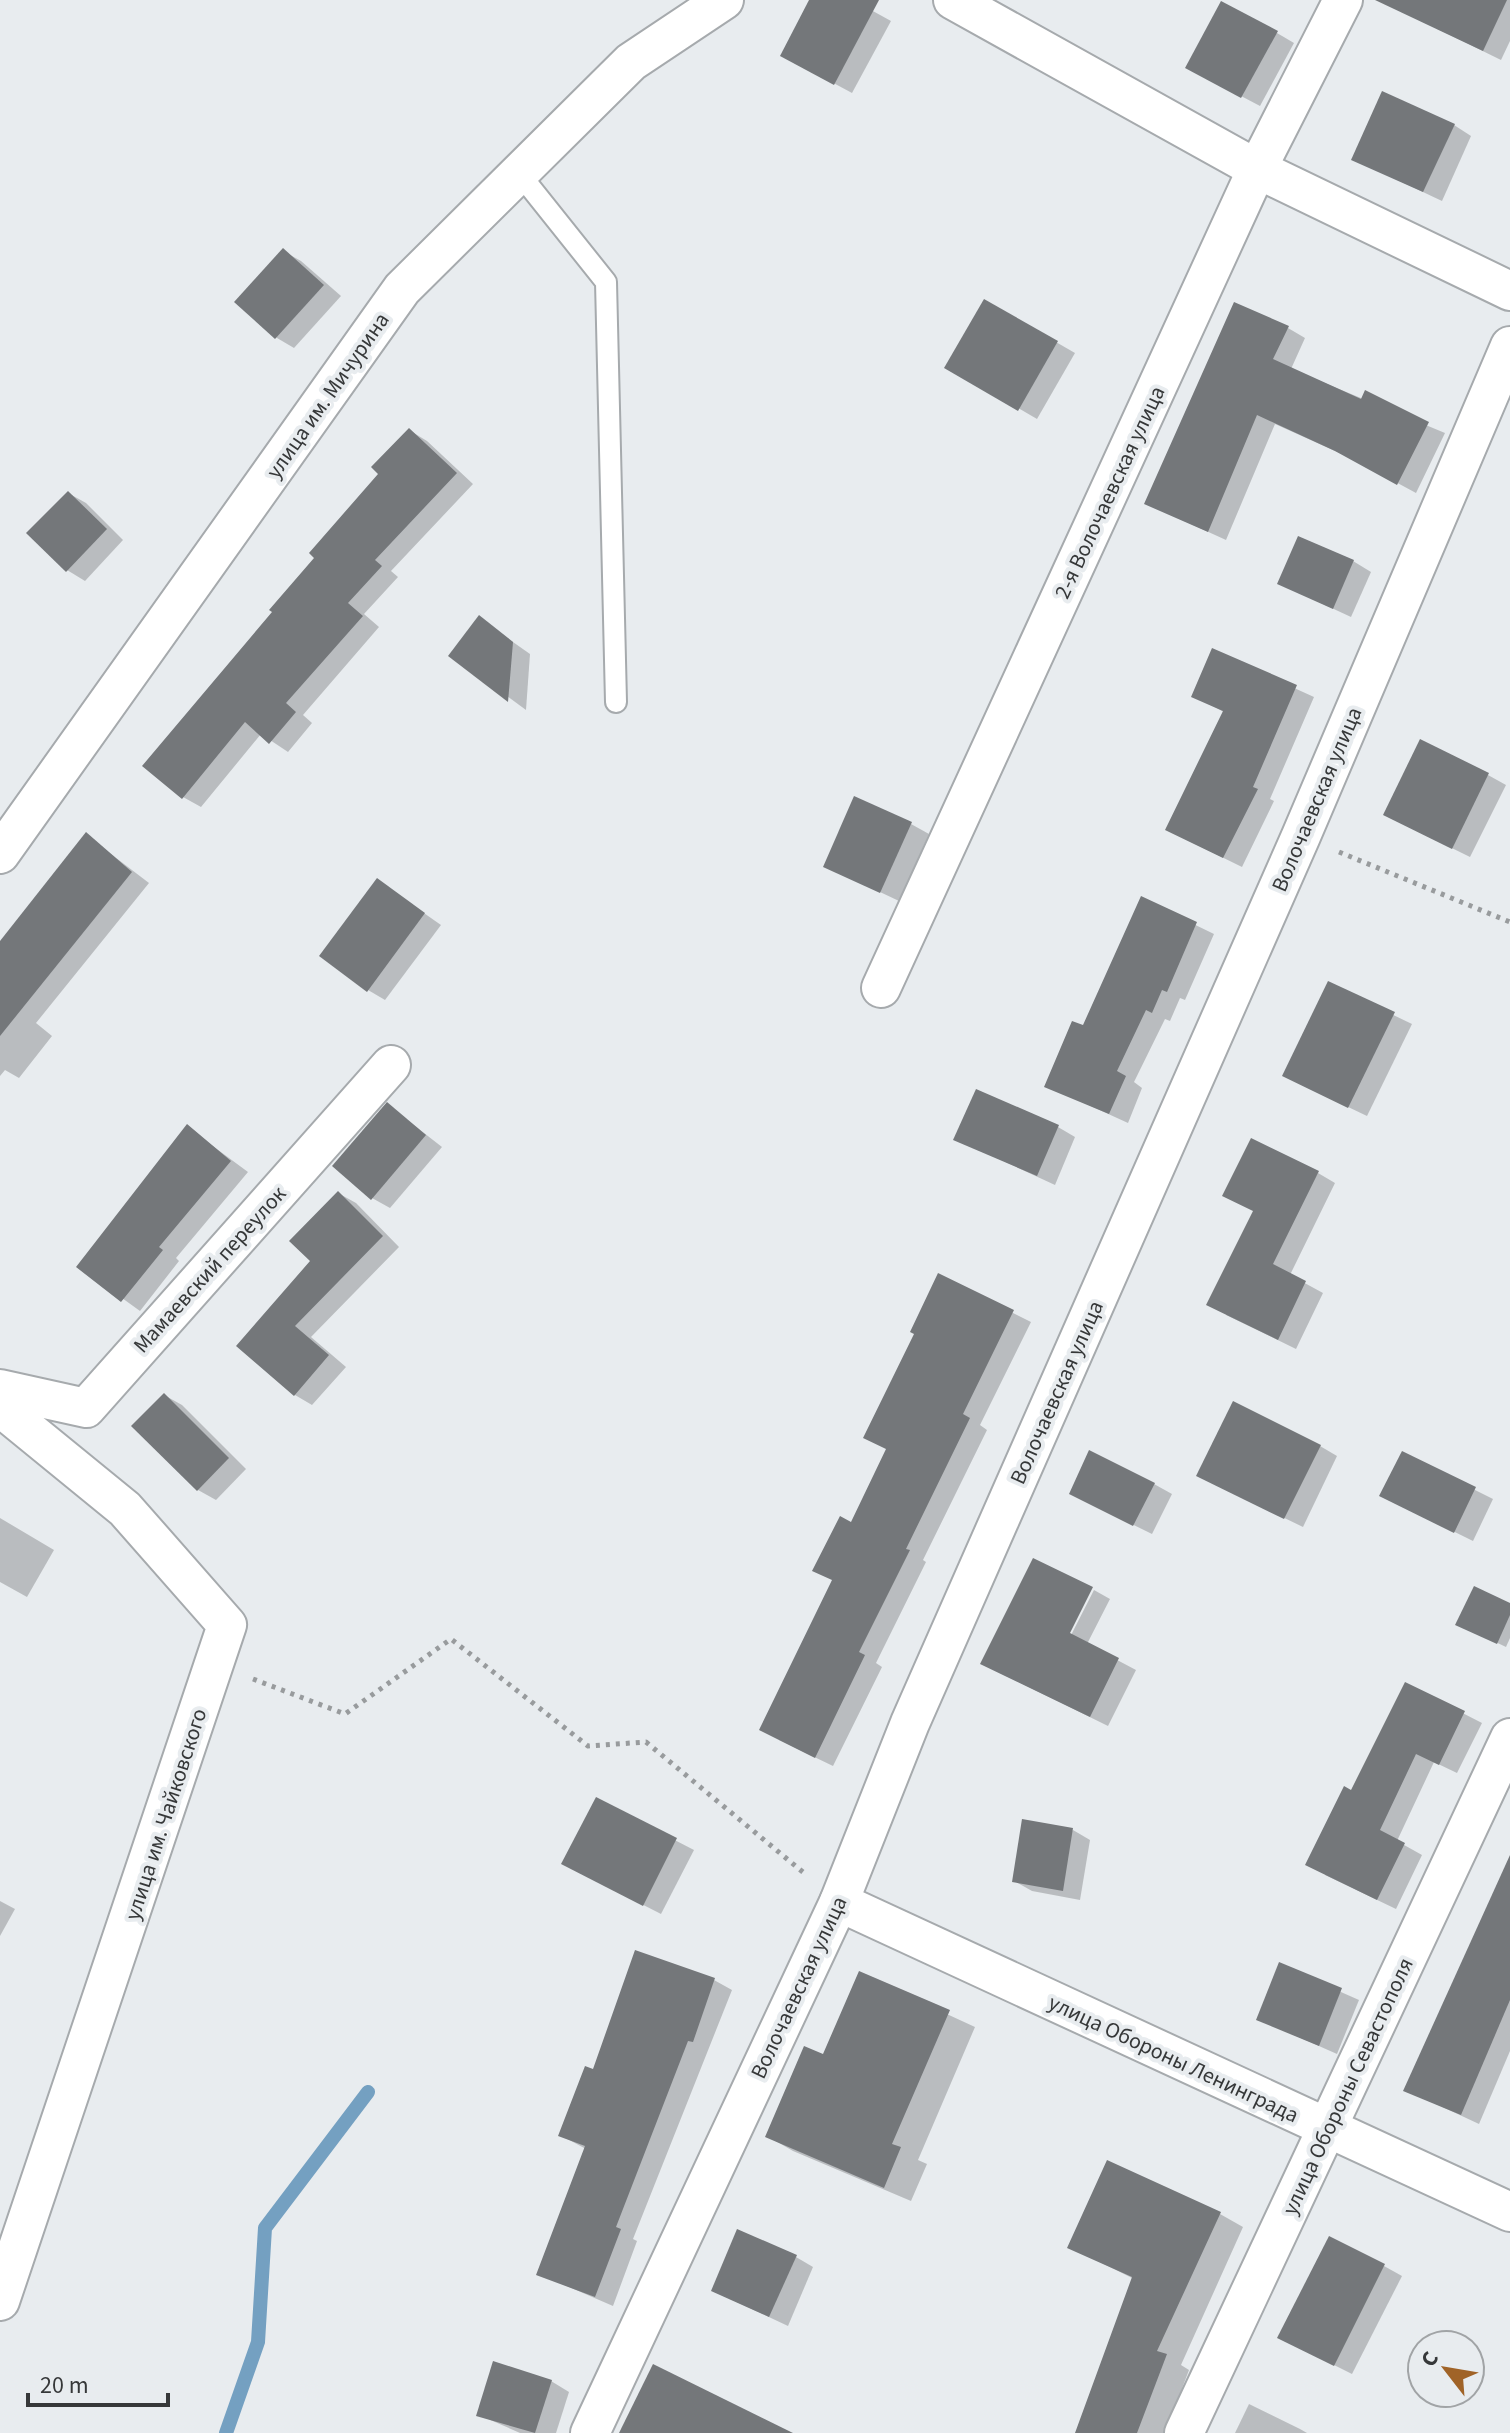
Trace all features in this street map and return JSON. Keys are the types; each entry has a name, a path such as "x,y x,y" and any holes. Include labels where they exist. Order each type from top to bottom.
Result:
{"street":[{"name":"улица им. Мичурина","path":"0,854 402,289 631,62 724,0"},
{"path":"953,0 1257,169 1510,291"},
{"name":"2-я Волочаевская улица","path":"881,988 1257,169 1343,0"},
{"name":"Волочаевская улица","path":"590,2433 839,1902 910,1723 1301,836 1510,346"},
{"name":"Мамаевский переулок","path":"0,1389 86,1408 391,1065"},
{"name":"улица им. Чайковского","path":"0,1407 125,1509 227,1625 0,2301"},
{"name":"улица Обороны Севастополя","path":"1184,2433 1510,1738"},
{"name":"улица Обороны Ленинграда","path":"839,1902 1510,2212"}],"lane":[{"path":"519,173 606,282 616,702"}],"path":[{"path":"1301,836 1510,922"},
{"path":"214,1664 345,1714 451,1639 588,1746 646,1742 839,1902"}],"building":[{"path":"809,0 879,0 834,85 780,56"},
{"path":"1375,0 1507,0 1483,51"},
{"path":"1221,1 1278,31 1241,98 1185,68"},
{"path":"1382,91 1455,124 1423,192 1351,160"},
{"path":"283,248 324,285 275,339 234,302"},
{"path":"984,299 1058,341 1018,411 944,368"},
{"path":"1234,302 1289,326 1273,359 1361,399 1365,390 1429,422 1397,485 1335,451 1257,415 1208,532 1144,504"},
{"path":"409,428 457,473 375,560 382,566 348,603 363,616 286,703 296,712 269,744 245,722 182,799 142,766 272,612 269,610 314,558 309,553 378,474 371,467"},
{"path":"68,491 107,529 66,572 26,533"},
{"path":"1298,536 1354,560 1333,609 1277,584"},
{"path":"479,615 513,642 508,702 448,656"},
{"path":"1212,648 1297,685 1253,787 1258,789 1223,858 1165,830 1223,711 1191,697"},
{"path":"1420,739 1489,773 1452,849 1383,815"},
{"path":"854,796 912,822 880,893 823,867"},
{"path":"86,832 132,872 0,1036 0,941"},
{"path":"377,878 425,913 367,992 319,956"},
{"path":"1141,896 1197,922 1167,992 1162,990 1152,1013 1146,1010 1117,1071 1126,1076 1109,1114 1044,1087 1072,1021 1083,1025"},
{"path":"1328,981 1395,1012 1348,1108 1282,1076"},
{"path":"976,1089 1059,1125 1037,1176 953,1140"},
{"path":"387,1102 426,1135 371,1200 332,1166"},
{"path":"187,1124 231,1161 159,1247 163,1250 121,1302 76,1267"},
{"path":"1251,1138 1319,1171 1273,1264 1306,1281 1278,1340 1206,1305 1253,1211 1222,1196"},
{"path":"338,1191 383,1236 295,1326 329,1355 294,1396 236,1346 310,1261 289,1241"},
{"path":"938,1273 1014,1310 963,1414 970,1418 859,1652 865,1655 815,1758 759,1730 832,1580 812,1571 840,1516 851,1522 886,1449 863,1438 914,1334 910,1332"},
{"path":"164,1393 229,1458 197,1491 131,1426"},
{"path":"1233,1401 1321,1445 1284,1519 1196,1476"},
{"path":"1089,1450 1155,1483 1133,1526 1069,1494"},
{"path":"1402,1451 1476,1487 1454,1533 1379,1496"},
{"path":"1033,1558 1093,1587 1070,1633 1119,1658 1090,1717 980,1664"},
{"path":"1474,1586 1510,1603 1510,1615 1497,1644 1455,1625"},
{"path":"1405,1682 1465,1711 1439,1765 1416,1754 1380,1830 1405,1843 1377,1900 1305,1865 1344,1786 1351,1790"},
{"path":"596,1797 677,1838 643,1906 561,1864"},
{"path":"1022,1819 1073,1828 1063,1891 1012,1882"},
{"path":"1510,1855 1510,2000 1461,2115 1403,2091"},
{"path":"635,1950 715,1978 693,2042 688,2041 616,2227 621,2229 595,2297 536,2275 585,2146 558,2136 585,2066 593,2069"},
{"path":"1279,1962 1342,1988 1319,2046 1256,2020"},
{"path":"859,1971 950,2010 892,2144 901,2147 884,2188 765,2137 804,2046 823,2054"},
{"path":"1107,2160 1221,2212 1157,2351 1167,2354 1137,2433 1075,2433 1132,2277 1067,2248"},
{"path":"737,2229 797,2255 769,2317 711,2291"},
{"path":"1329,2236 1385,2264 1334,2366 1277,2338"},
{"path":"493,2361 552,2380 535,2433 476,2416"},
{"path":"653,2364 793,2433 619,2433"}],"waterway":[{"path":"226,2433 258,2342 265,2228 368,2092"}]}
